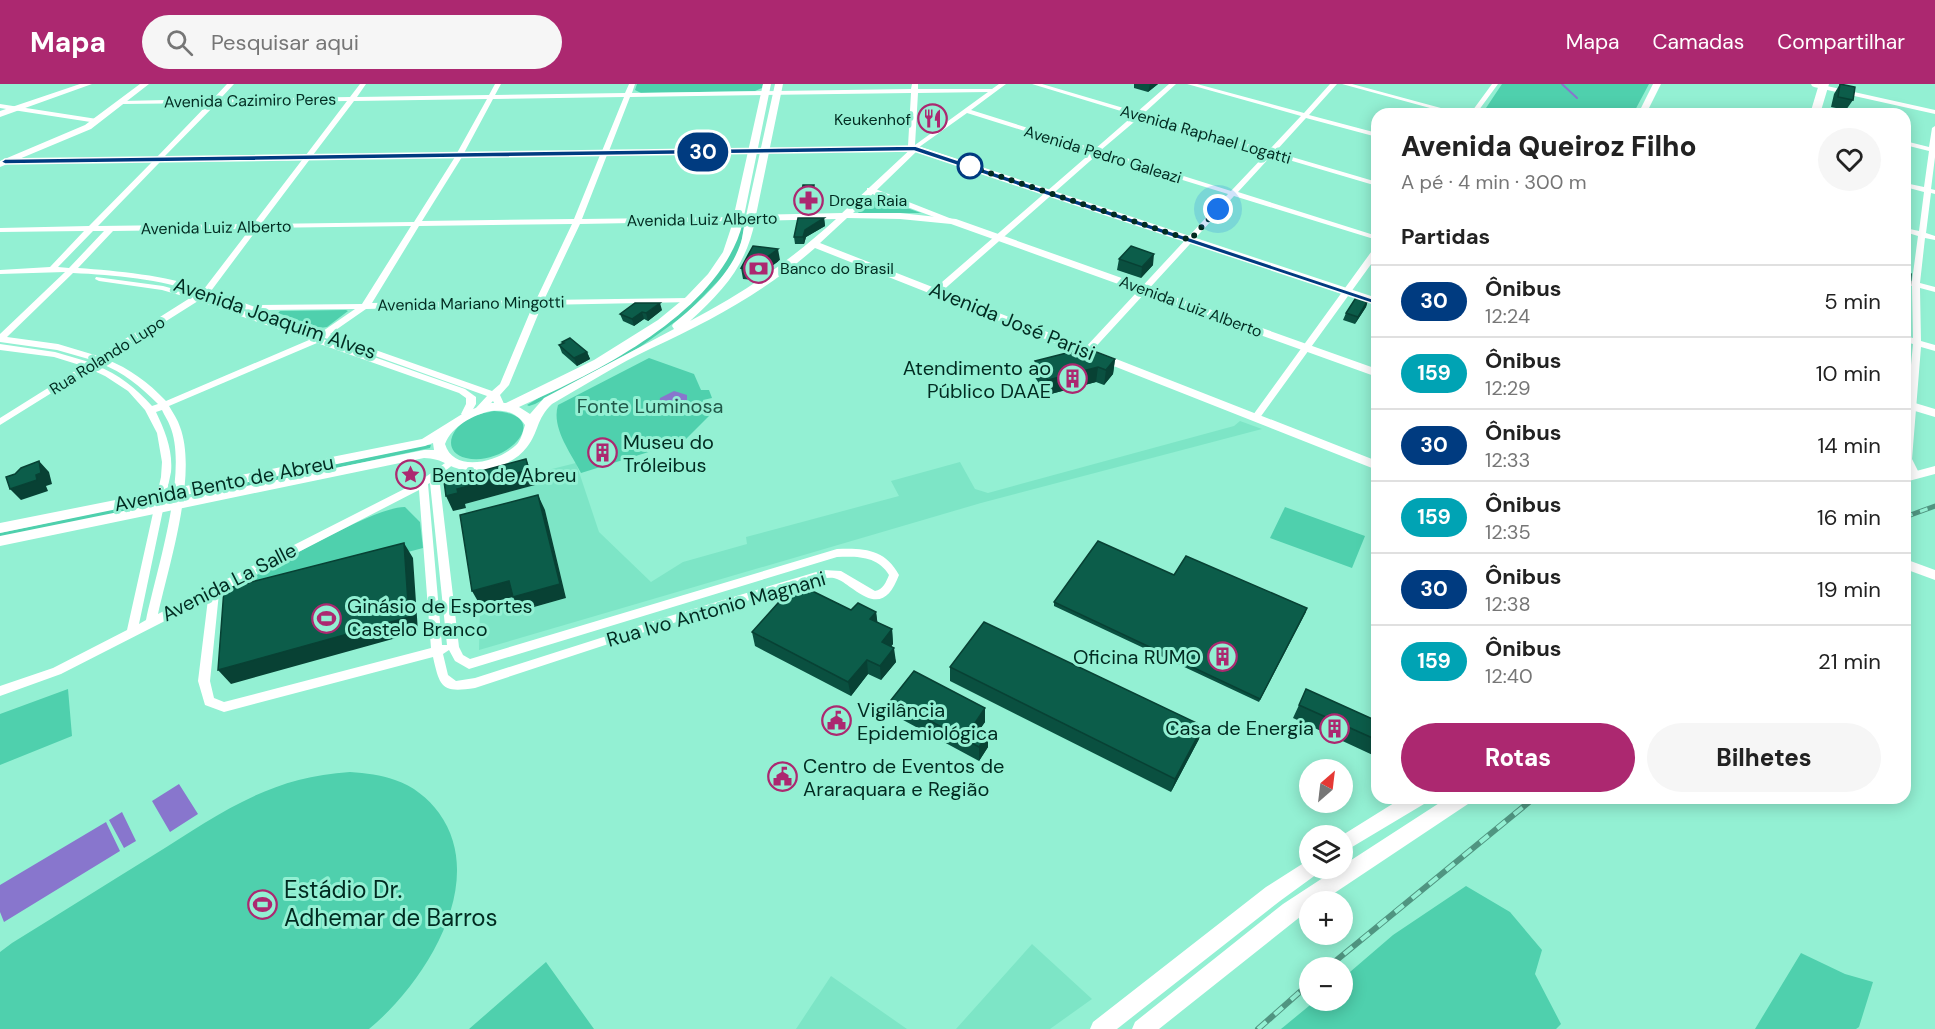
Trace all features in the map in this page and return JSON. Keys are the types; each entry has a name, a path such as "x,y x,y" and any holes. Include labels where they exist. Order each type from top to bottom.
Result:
{"main road":[{"path":"0,114 88,84"},
{"path":"2,163 97,121 145,84"},
{"path":"1645,108 1657,84"},
{"path":"1809,108 1819,85"},
{"path":"1816,108 1819,85"},
{"path":"766,88 738,219 728,252 716,271 689,300 649,332 571,376 465,414 445,430 441,439 440,448 448,458 477,466 506,458 526,442 537,411 548,401 759,286 816,242 913,145 1371,300"},
{"path":"650,345 679,324 725,278 739,260 752,218 778,88"},
{"name":"Avenida Luiz Alberto","path":"738,219 910,217 953,221 995,239 1305,351 1371,378"},
{"name":"Avenida Luiz Alberto","path":"816,242 845,228 879,220 922,221 995,239"},
{"name":"Avenida José Parisi","path":"816,242 1371,464"},
{"name":"Avenida Luiz Alberto","path":"1305,351 1371,371"},
{"path":"501,403 521,411 531,425"},
{"path":"1911,406 1935,413"},
{"name":"Avenida Bento de Abreu","path":"0,541 425,442 445,430"},
{"name":"Avenida Bento de Abreu","path":"176,499 424,454 448,458"},
{"path":"1911,477 1935,470"},
{"name":"Avenida Bento de Abreu","path":"0,528 159,503"},
{"path":"1911,561 1935,565"},
{"path":"1911,562 1935,575"},
{"path":"1353,838 1408,804"},
{"path":"1142,1029 1290,911 1453,804"},
{"path":"1100,1029 1299,876"}],"street":[{"path":"52,269 231,84"},
{"name":"Rua Rolando Lupo","path":"0,422 202,295 363,84"},
{"path":"150,411 316,340 367,304 460,154 498,84"},
{"path":"501,403 504,385 577,221 632,84"},
{"path":"2,163 460,154 753,152 913,145 935,135 967,111 990,88 1003,84"},
{"name":"Avenida Raphael Logatti","path":"1035,84 1371,182"},
{"path":"937,291 1173,84"},
{"path":"1190,84 1371,133"},
{"path":"1087,351 1334,84"},
{"path":"1345,84 1437,108"},
{"path":"1477,108 1495,84"},
{"path":"1819,85 1935,112"},
{"name":"Avenida Cazimiro Peres","path":"123,102 628,95 766,88 990,88"},
{"path":"913,145 915,88"},
{"path":"0,106 97,121"},
{"name":"Avenida Pedro Galeazi","path":"967,111 1371,236"},
{"path":"1911,384 1917,343 1916,284 1922,235 1932,191 1935,128"},
{"path":"1911,144 1934,150"},
{"path":"1911,186 1932,191"},
{"path":"870,190 953,221"},
{"name":"Avenida Luiz Alberto","path":"0,230 738,219"},
{"path":"0,339 69,273 110,229"},
{"path":"1911,232 1935,238"},
{"path":"1256,417 1371,258"},
{"name":"Avenida Joaquim Alves","path":"0,272 52,269 202,295 253,308 501,403"},
{"name":"Avenida Joaquim Alves","path":"0,277 69,273"},
{"path":"1911,283 1935,290"},
{"name":"Avenida Joaquim Alves","path":"202,295 316,340 462,391 471,397 471,404 465,414"},
{"name":"Avenida Mariano Mingotti","path":"253,308 367,304 689,300"},
{"path":"0,339 71,349 102,359 126,371 145,385 164,406 178,440 181,458 176,499 151,621"},
{"path":"1911,341 1935,348"},
{"path":"0,347 63,355 93,365 115,376 132,389 150,411 159,427 167,462 132,632"},
{"name":"Avenida La Salle","path":"0,691 57,671 423,483 434,476 448,458"},
{"path":"214,591 204,681 209,701 224,707 453,647 434,476"},
{"path":"423,483 437,651"},
{"name":"Rua Ivo Antonio Magnani","path":"437,651 443,677 454,686 475,683 660,623 823,574 837,574 870,595 880,593 891,585 894,575 890,565 874,556 857,552 837,553 469,664 459,658 453,647"}],"shaded area":[{"path":"674,391 687,395 687,404 676,410 661,408 660,398"},
{"path":"1240,421 1262,429 981,503 479,650 480,605 516,596 521,611 566,598 545,510 467,530 465,504 535,485 532,474 576,463 599,532 651,582 683,562 747,544 746,537 899,496 891,481 960,462 975,489 988,493 1234,426"},
{"path":"179,784 198,814 170,832 152,801"},
{"path":"122,812 136,841 124,848 109,820"},
{"path":"106,822 120,851 4,922 0,912 0,885"},
{"path":"1032,944 1092,999 1050,1029 956,1029"},
{"path":"831,976 907,1029 796,1029"}],"green space":[{"path":"637,84 763,84 762,88 755,91 641,93 635,90"},
{"path":"1502,84 1649,84 1636,108 1486,108"},
{"path":"878,200 921,213 858,213 865,204"},
{"path":"745,224 739,253 722,277 686,314 640,347 535,404 527,405 678,314 699,295 716,274 731,251 741,225"},
{"path":"280,311 348,311 327,327 320,328 278,313"},
{"name":"Fonte Luminosa","path":"649,358 694,374 701,390 709,390 712,398 703,400 709,416 684,441 581,473 567,449 557,423 558,405"},
{"path":"494,411 512,415 522,421 523,430 518,440 509,449 481,459 458,455 451,446 453,434 457,428 474,416"},
{"path":"431,445 430,448 193,497 198,492"},
{"path":"146,502 152,503 151,506 0,538 0,533"},
{"path":"405,507 420,522 423,548 226,600 233,589 239,585 323,539 371,516"},
{"path":"1285,507 1365,536 1352,568 1270,538"},
{"path":"68,689 72,736 0,765 0,714"},
{"name":"Estádio Dr. Adhemar de Barros","path":"350,772 373,774 395,780 414,789 430,802 439,813 453,840 457,869 454,900 444,930 429,959 411,986 369,1029 0,1029 0,952 12,943 222,812 245,800 294,781"},
{"path":"1466,886 1510,912 1542,950 1535,974 1561,1024 1556,1029 1281,1029 1303,1011 1353,1011 1353,969 1393,935"},
{"path":"1801,953 1845,974 1873,982 1859,1027 1856,1029 1755,1029"},
{"path":"546,962 594,1029 469,1029"}],"building":[{"path":"1840,84 1855,87 1853,100 1838,97"},
{"path":"803,185 814,185 811,201 800,201"},
{"path":"798,218 824,218 805,230 803,237 794,237"},
{"path":"753,246 778,249 751,269 741,268"},
{"path":"1131,246 1154,254 1142,267 1119,259"},
{"path":"1357,296 1368,300 1358,317 1346,313"},
{"path":"635,303 660,303 632,319 620,314"},
{"path":"570,338 587,352 574,358 559,345"},
{"path":"1086,348 1115,359 1106,370 1098,367 1048,380 1035,361"},
{"path":"526,459 529,470 457,489 458,493 446,496 444,481"},
{"path":"39,461 41,473 36,475 37,480 10,489 6,477"},
{"path":"538,495 560,584 513,597 509,581 472,591 460,515"},
{"name":"Oficina RUMO","path":"1098,541 1174,575 1186,556 1307,608 1260,699 1054,602"},
{"name":"Ginásio de Esportes Castelo Branco","path":"404,543 409,617 218,670 224,589"},
{"path":"796,583 851,610 858,603 876,612 870,619 892,629 882,642 894,648 880,666 867,660 848,682 752,632"},
{"name":"Oficina RUMO","path":"984,622 1203,726 1175,779 950,667"},
{"path":"914,671 985,708 973,726 988,734 979,747 891,700"},
{"path":"1306,689 1371,718 1371,737 1299,705"}],"waterway":[{"path":"1562,84 1577,98"}],"railway":[{"path":"1911,515 1935,506"},
{"path":"1340,957 1527,804"},
{"path":"1258,1029 1299,993"}],"bus line":[{"name":"30","path":"5,162 915,148 1371,300"}],"place":[{"name":"Keukenhof","path":"932,119"},
{"name":"Droga Raia","path":"808,200"},
{"name":"Banco do Brasil","path":"759,268"},
{"name":"Atendimento ao Público DAAE","path":"1072,379"},
{"name":"Museu do Tróleibus","path":"602,453"},
{"name":"Bento de Abreu","path":"411,475"},
{"name":"Ginásio de Esportes Castelo Branco","path":"326,618"},
{"name":"Oficina RUMO","path":"1222,657"},
{"name":"Vigilância Epidemiológica","path":"836,721"},
{"name":"Casa de Energia","path":"1335,728"},
{"name":"Centro de Eventos de Araraquara e Região","path":"782,777"},
{"name":"Estádio Dr. Adhemar de Barros","path":"263,904"}],"route":[{"path":"970,166 960,163 1190,240 1218,209"}]}
